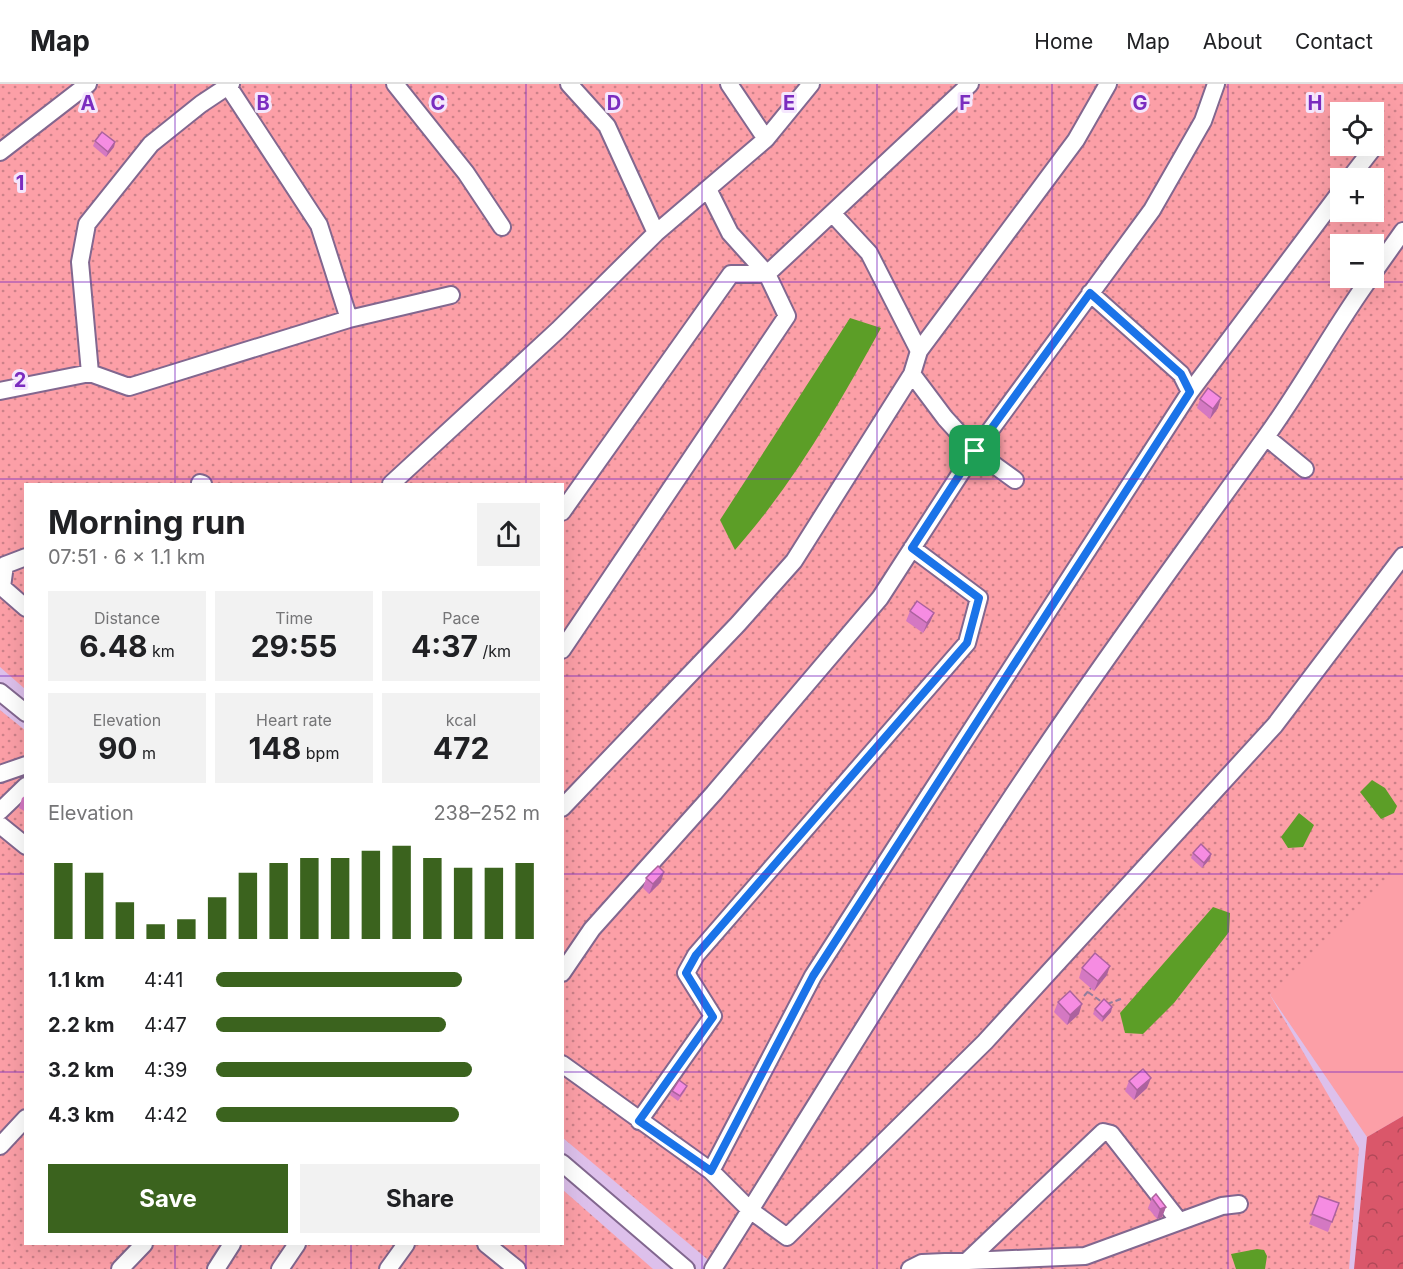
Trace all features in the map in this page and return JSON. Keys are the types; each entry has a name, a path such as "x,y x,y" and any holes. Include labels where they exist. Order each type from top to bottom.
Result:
{"street":[{"path":"0,152 88,84"},
{"path":"395,84 466,172 502,227"},
{"path":"569,84 607,126 656,233"},
{"path":"729,84 766,139"},
{"path":"393,483 558,330 656,233 766,139 811,84"},
{"path":"564,509 731,274 767,274 970,84"},
{"path":"564,806 738,624 794,561 912,374 919,351 1076,140 1108,84"},
{"path":"564,970 592,929 842,645 880,597 975,451 1152,210 1203,121 1216,84"},
{"path":"90,373 80,262 87,224 151,144 201,104 230,85 319,225 349,319"},
{"path":"1358,168 1367,156"},
{"path":"564,647 787,316 767,274 730,233 708,189"},
{"path":"711,1171 813,976 1190,392 1330,206"},
{"path":"832,213 869,253 919,351"},
{"path":"1384,258 1403,231"},
{"path":"713,1269 838,1067 1040,756 1192,537 1266,437 1315,366 1364,288"},
{"path":"1090,293 1181,374 1190,392"},
{"path":"0,391 90,373 129,387 349,319 451,295"},
{"path":"912,374 945,418 975,451 1015,480"},
{"path":"1266,437 1305,469"},
{"path":"639,1121 713,1017 686,973 696,955 967,643 979,598 912,548"},
{"path":"564,1065 711,1171 750,1210 787,1237 985,1042 1275,724 1403,556"},
{"path":"24,558 5,565 2,587 24,606"},
{"path":"0,692 24,711"},
{"path":"0,774 24,766"},
{"path":"0,811 24,788"},
{"path":"0,825 24,844"},
{"path":"0,1146 24,1120"},
{"path":"962,1266 1103,1132 1111,1134 1179,1221"},
{"path":"564,1166 686,1269"},
{"path":"910,1269 922,1263 962,1266 1085,1256 1222,1206 1239,1204"},
{"path":"120,1269 143,1245"},
{"path":"216,1269 230,1245"},
{"path":"280,1269 296,1245"},
{"path":"388,1269 405,1245"},
{"path":"487,1245 512,1267"}],"path":[{"path":"1084,996 1091,988"},
{"path":"1088,993 1109,1005 1121,999"}],"shaded area":[{"path":"0,84 1403,84 1403,866 1270,995 1359,1148 1349,1269 719,1269 564,1139 564,483 24,483 24,688 0,667"},
{"path":"850,318 881,328 796,471 735,550 720,520"},
{"path":"0,710 24,729 24,1245 564,1245 564,1191 653,1269 0,1269"},
{"path":"1372,780 1385,788 1397,806 1394,813 1381,819 1360,792"},
{"path":"1299,813 1314,825 1303,847 1288,848 1281,837"},
{"path":"1403,829 1403,1116 1367,1137 1270,995"},
{"path":"1213,907 1230,913 1229,932 1174,1003 1143,1034 1125,1033 1120,1013"},
{"path":"1257,1249 1264,1250 1267,1256 1265,1269 1236,1269 1231,1254"}],"green space":[{"path":"1403,1116 1403,1269 1354,1269 1367,1137"}],"building":[{"path":"102,132 115,142 108,152 95,141"},
{"path":"1208,388 1221,398 1213,409 1200,399"},
{"path":"917,601 934,613 927,623 910,611"},
{"path":"1201,844 1211,854 1204,863 1193,853"},
{"path":"658,866 664,872 653,884 646,878"},
{"path":"1095,953 1110,966 1098,981 1082,968"},
{"path":"1070,991 1082,1004 1070,1015 1058,1002"},
{"path":"1104,999 1112,1007 1103,1017 1095,1009"},
{"path":"1143,1069 1151,1078 1137,1090 1129,1081"},
{"path":"679,1080 687,1086 680,1096 672,1091"},
{"path":"1156,1194 1166,1207 1160,1209 1152,1198"},
{"path":"1319,1196 1339,1203 1332,1222 1312,1214"}],"route":[{"path":"1090,293 1181,374 1190,392 813,976 711,1171 639,1121 713,1017 686,973 696,955 967,643 979,598 912,548 975,451 1090,293"}]}
